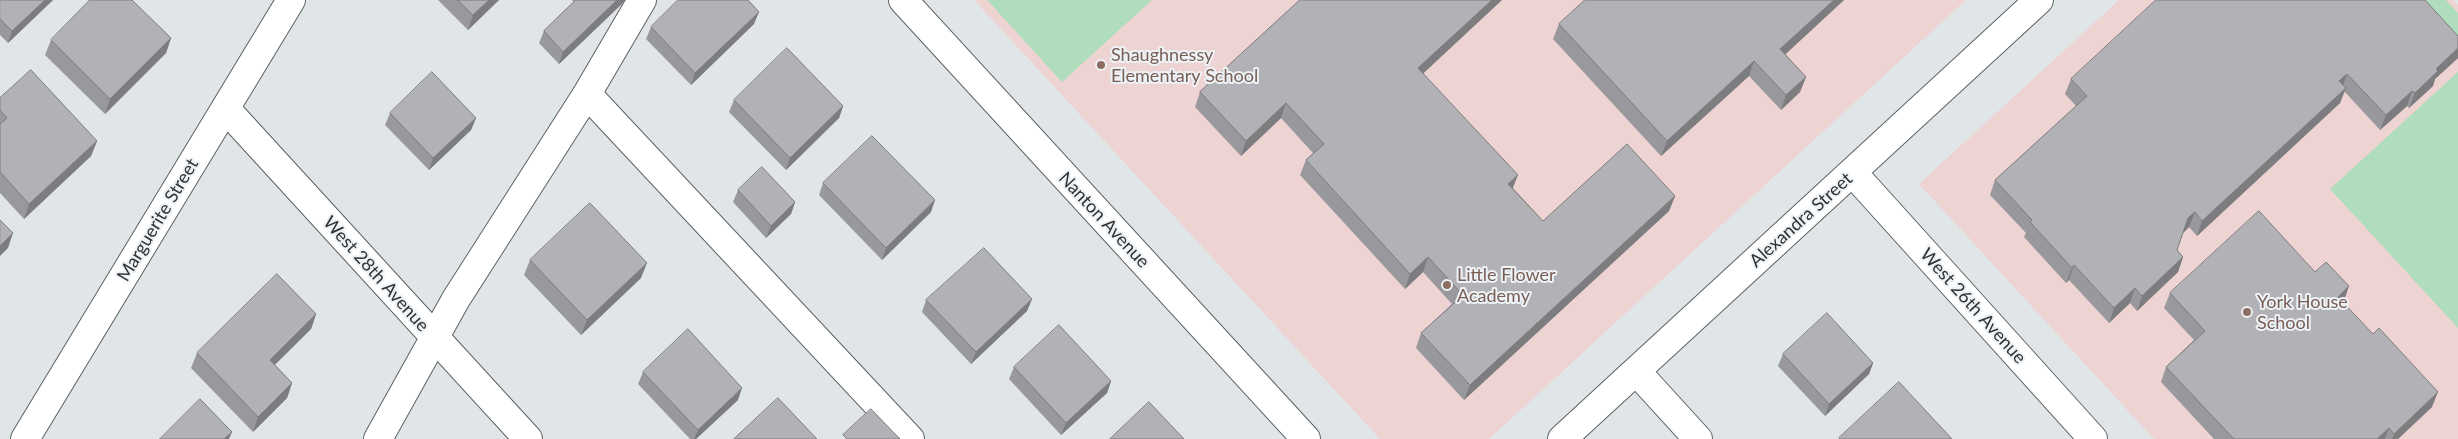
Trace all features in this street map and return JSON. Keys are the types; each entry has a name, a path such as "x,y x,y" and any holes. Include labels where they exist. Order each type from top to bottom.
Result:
{"street":[{"name":"Marguerite Street","path":"25,439 291,0"},
{"path":"378,439 434,338 587,94 642,0"},
{"name":"Nanton Avenue","path":"902,0 1306,439"},
{"name":"Alexandra Street","path":"1562,439 2039,0"},
{"path":"587,94 910,439"},
{"name":"West 28th Avenue","path":"226,109 528,439"},
{"name":"West 26th Avenue","path":"1853,173 2093,439"},
{"path":"1636,371 1698,439"}],"shaded area":[{"name":"Little Flower Academy","path":"974,0 1966,0 1489,439 1380,439"},
{"name":"York House School","path":"2119,0 2454,0 2458,5 2458,439 2154,439 1919,184"}],"green space":[{"path":"987,0 1152,0 1062,82"},
{"path":"2410,0 2446,0 2458,13 2458,52"},
{"path":"2458,72 2458,328 2330,189"}],"building":[{"path":"0,0 45,0 12,31 0,19"},
{"path":"90,0 132,0 171,38 110,99 51,40"},
{"path":"458,0 489,0 473,15"},
{"path":"576,0 617,0 563,52 544,31"},
{"path":"678,0 748,0 759,12 695,73 651,27"},
{"path":"1300,0 1492,0 1418,68 1518,175 1508,184 1543,221 1627,144 1675,196 1470,385 1421,333 1463,295 1428,257 1410,274 1306,160 1324,144 1286,103 1246,141 1200,92"},
{"path":"1585,0 1834,0 1780,49 1806,77 1786,95 1754,61 1667,141 1559,24"},
{"path":"2156,0 2425,0 2458,36 2458,48 2415,93 2412,91 2386,115 2347,74 2339,81 2346,88 2202,221 2195,212 2188,218 2177,250 2183,257 2142,296 2135,288 2114,308 2074,265 2072,268 2030,222 2032,220 1995,180 2087,96 2071,79"},
{"path":"787,48 843,106 790,158 734,100"},
{"path":"31,70 97,141 29,204 0,172 0,124 7,118 0,110 0,98"},
{"path":"432,72 476,118 433,158 390,113"},
{"path":"872,136 935,200 886,248 823,183"},
{"path":"762,167 795,202 771,226 738,190"},
{"path":"590,203 647,263 587,320 530,260"},
{"path":"2259,211 2315,272 2326,262 2349,286 2338,297 2373,334 2379,328 2438,392 2394,434 2389,428 2377,439 2234,439 2166,367 2205,331 2170,293"},
{"path":"0,220 13,233 0,246"},
{"path":"984,248 1032,299 976,352 926,300"},
{"path":"277,274 316,314 270,360 292,383 258,417 197,353"},
{"path":"1827,313 1873,363 1829,404 1783,354"},
{"path":"1059,325 1111,381 1066,423 1014,367"},
{"path":"688,329 742,388 698,430 643,372"},
{"path":"1899,382 1952,439 1839,438"},
{"path":"778,398 817,439 734,439"},
{"path":"200,399 232,432 224,439 160,439"},
{"path":"1149,402 1184,439 1110,439"},
{"path":"871,409 900,439 847,439 843,435"}],"place":[{"name":"Shaughnessy Elementary School","path":"1101,65"},
{"name":"Little Flower Academy","path":"1447,285"},
{"name":"York House School","path":"2247,312"}]}
